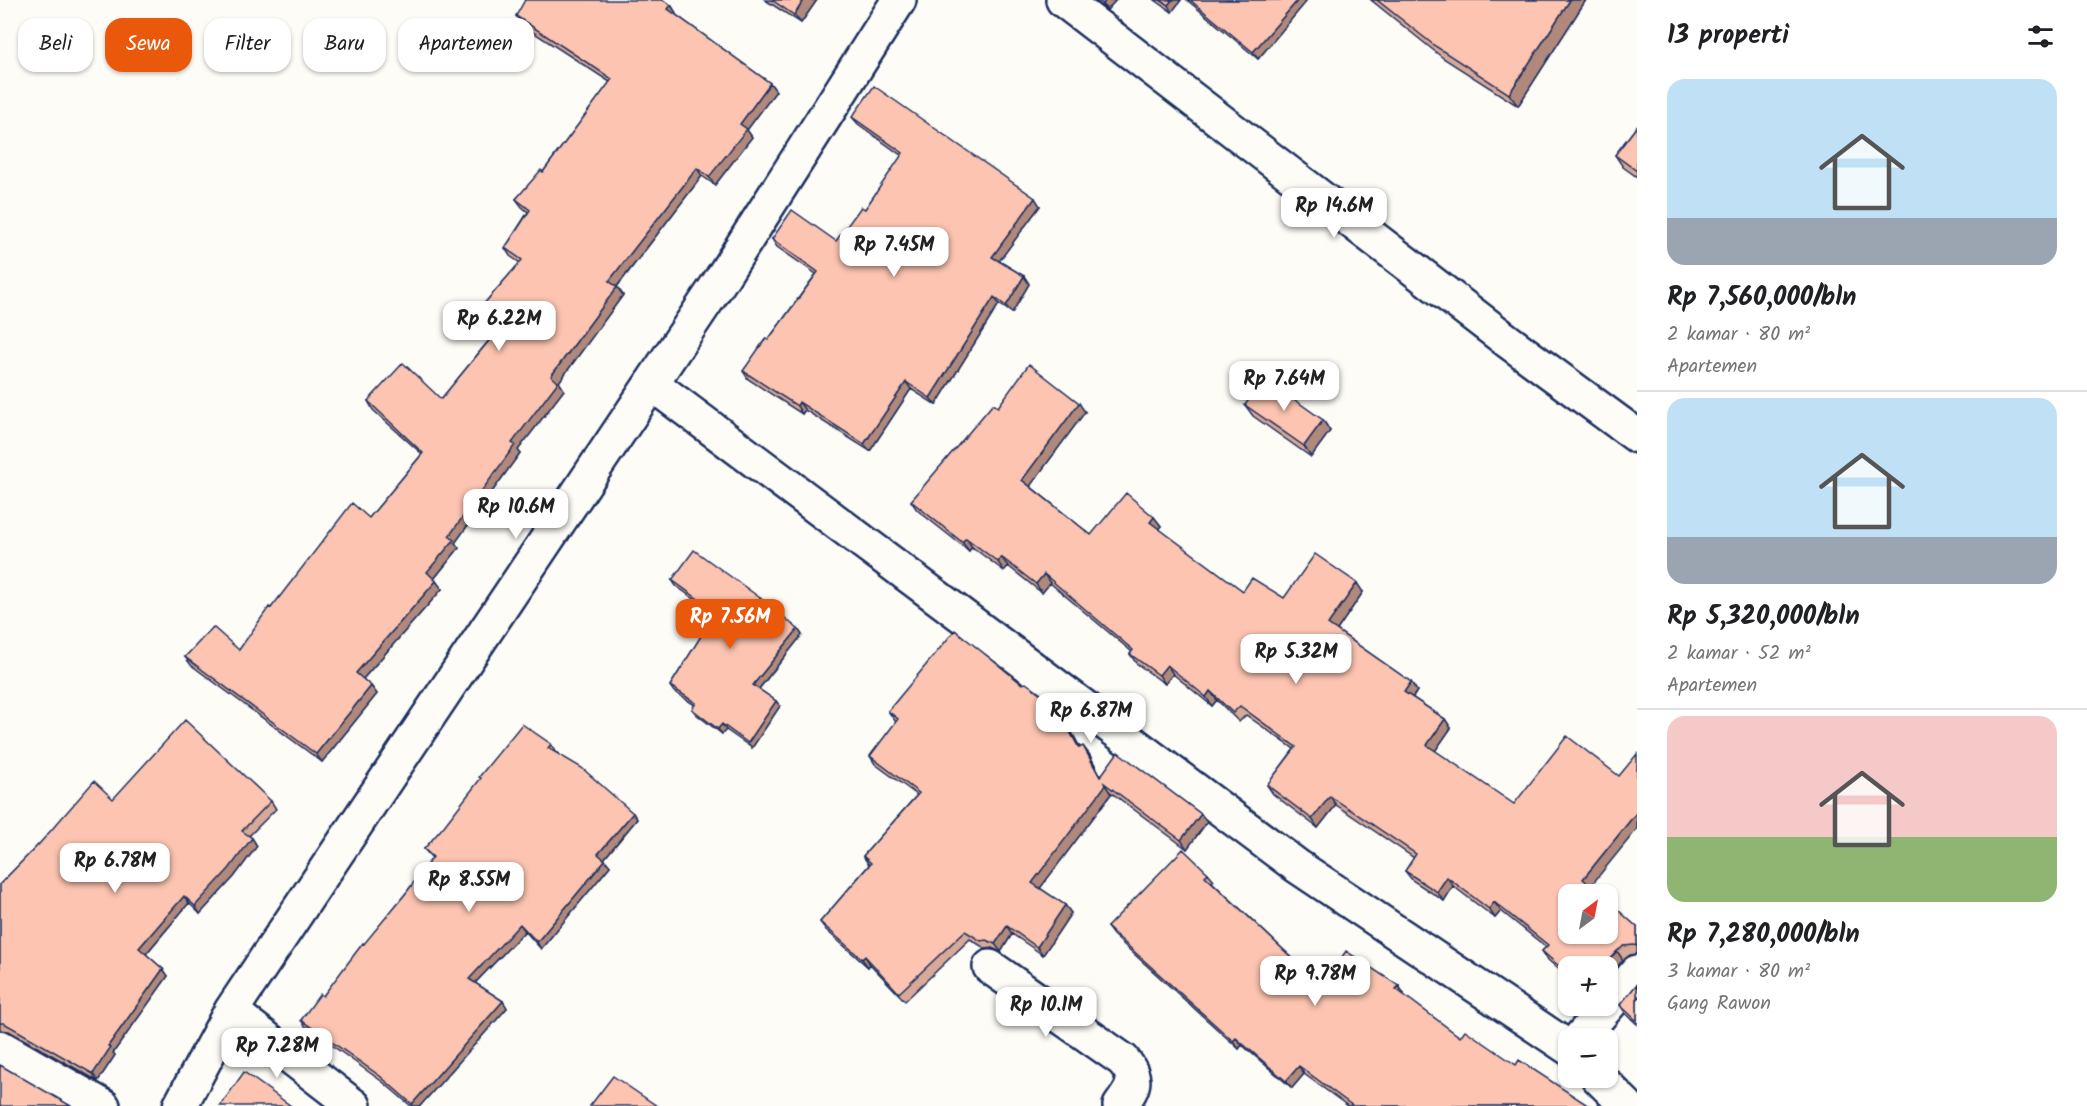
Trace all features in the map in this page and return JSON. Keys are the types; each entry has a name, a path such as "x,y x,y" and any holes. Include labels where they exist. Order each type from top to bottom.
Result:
{"street":[{"path":"180,1106 231,1011 652,384 899,0"},
{"path":"1063,0 1509,342 1637,436"},
{"path":"652,384 1297,866 1558,1041"},
{"path":"990,967 1123,1060 1132,1071 1134,1081 1129,1094 1120,1106"},
{"path":"1589,1028 1637,972"},
{"path":"231,1011 354,1106"},
{"path":"0,1047 103,1106"},
{"path":"1609,1088 1627,1106"}],"building":[{"path":"525,0 663,0 671,5 668,9 770,83 740,124 747,129 709,177 697,168 609,281 617,287 551,376 558,382 512,443 515,445 449,536 454,540 427,572 436,581 356,673 371,686 316,754 185,657 213,627 239,650 269,607 271,608 352,503 369,518 423,453 368,401 403,363 441,399 497,331 476,313 522,260 505,248 530,210 516,199 541,170 543,172 612,79 534,28 534,18 516,16"},
{"path":"772,0 804,0 794,15"},
{"path":"1160,0 1172,0 1168,5"},
{"path":"1190,0 1298,0 1253,52"},
{"path":"1377,0 1570,0 1509,94 1435,46"},
{"path":"874,86 1035,198 992,257 1024,276 1006,306 994,297 930,398 906,382 864,444 799,402 797,406 743,371 818,272 772,239 792,210 836,241 861,207 865,209 903,153 852,117"},
{"path":"1637,126 1637,171 1615,155"},
{"path":"1029,364 1079,403 1022,480 1091,535 1126,493 1154,517 1150,522 1243,591 1252,578 1284,598 1315,554 1357,583 1328,624 1411,682 1404,692 1445,719 1427,745 1514,804 1567,736 1619,776 1637,754 1637,812 1583,879 1589,884 1558,884 1558,944 1618,944 1618,910 1637,927 1637,946 1624,946 1612,956 1558,956 1558,965 1542,951 1548,945 1494,902 1489,909 1447,877 1437,892 1405,871 1416,854 1330,796 1312,819 1267,785 1296,747 1240,706 1233,713 1210,691 1206,697 1167,665 1159,675 1130,654 1133,650 1044,574 1036,584 1001,557 998,562 966,538 962,542 911,501 993,404 998,407"},
{"path":"1264,378 1323,420 1304,446 1245,405"},
{"path":"694,550 763,600 798,629 753,685 776,701 748,743 722,724 718,729 692,709 696,703 670,686 716,612 672,580"},
{"path":"955,630 1022,684 1026,683 1045,697 1060,726 1065,723 1079,748 1083,746 1100,777 1118,752 1201,814 1181,840 1104,783 1105,786 1032,883 1065,905 1037,947 1007,926 995,944 986,940 981,941 965,931 899,993 865,956 862,959 820,922 871,863 863,856 919,793 870,756 898,719 888,711"},
{"path":"185,720 271,801 242,831 252,838 229,869 195,906 184,896 139,948 163,969 108,1046 110,1048 93,1074 4,1023 0,1023 0,884 40,843 94,781 113,799"},
{"path":"522,724 551,744 548,748 582,768 633,813 598,854 605,860 537,942 520,924 469,979 503,1001 412,1104 380,1076 301,1020 320,994 323,996 433,857 424,849"},
{"path":"1183,849 1208,873 1205,876 1322,986 1346,951 1399,986 1396,989 1460,1037 1465,1030 1516,1065 1519,1060 1558,1086 1558,1088 1562,1088 1589,1106 1353,1106 1299,1066 1286,1081 1236,1038 1233,1041 1107,927"},
{"path":"1637,984 1637,1021 1620,1005"},
{"path":"0,1065 71,1106 0,1106"},
{"path":"244,1072 291,1106 220,1106"},
{"path":"613,1076 657,1106 590,1106"}]}
